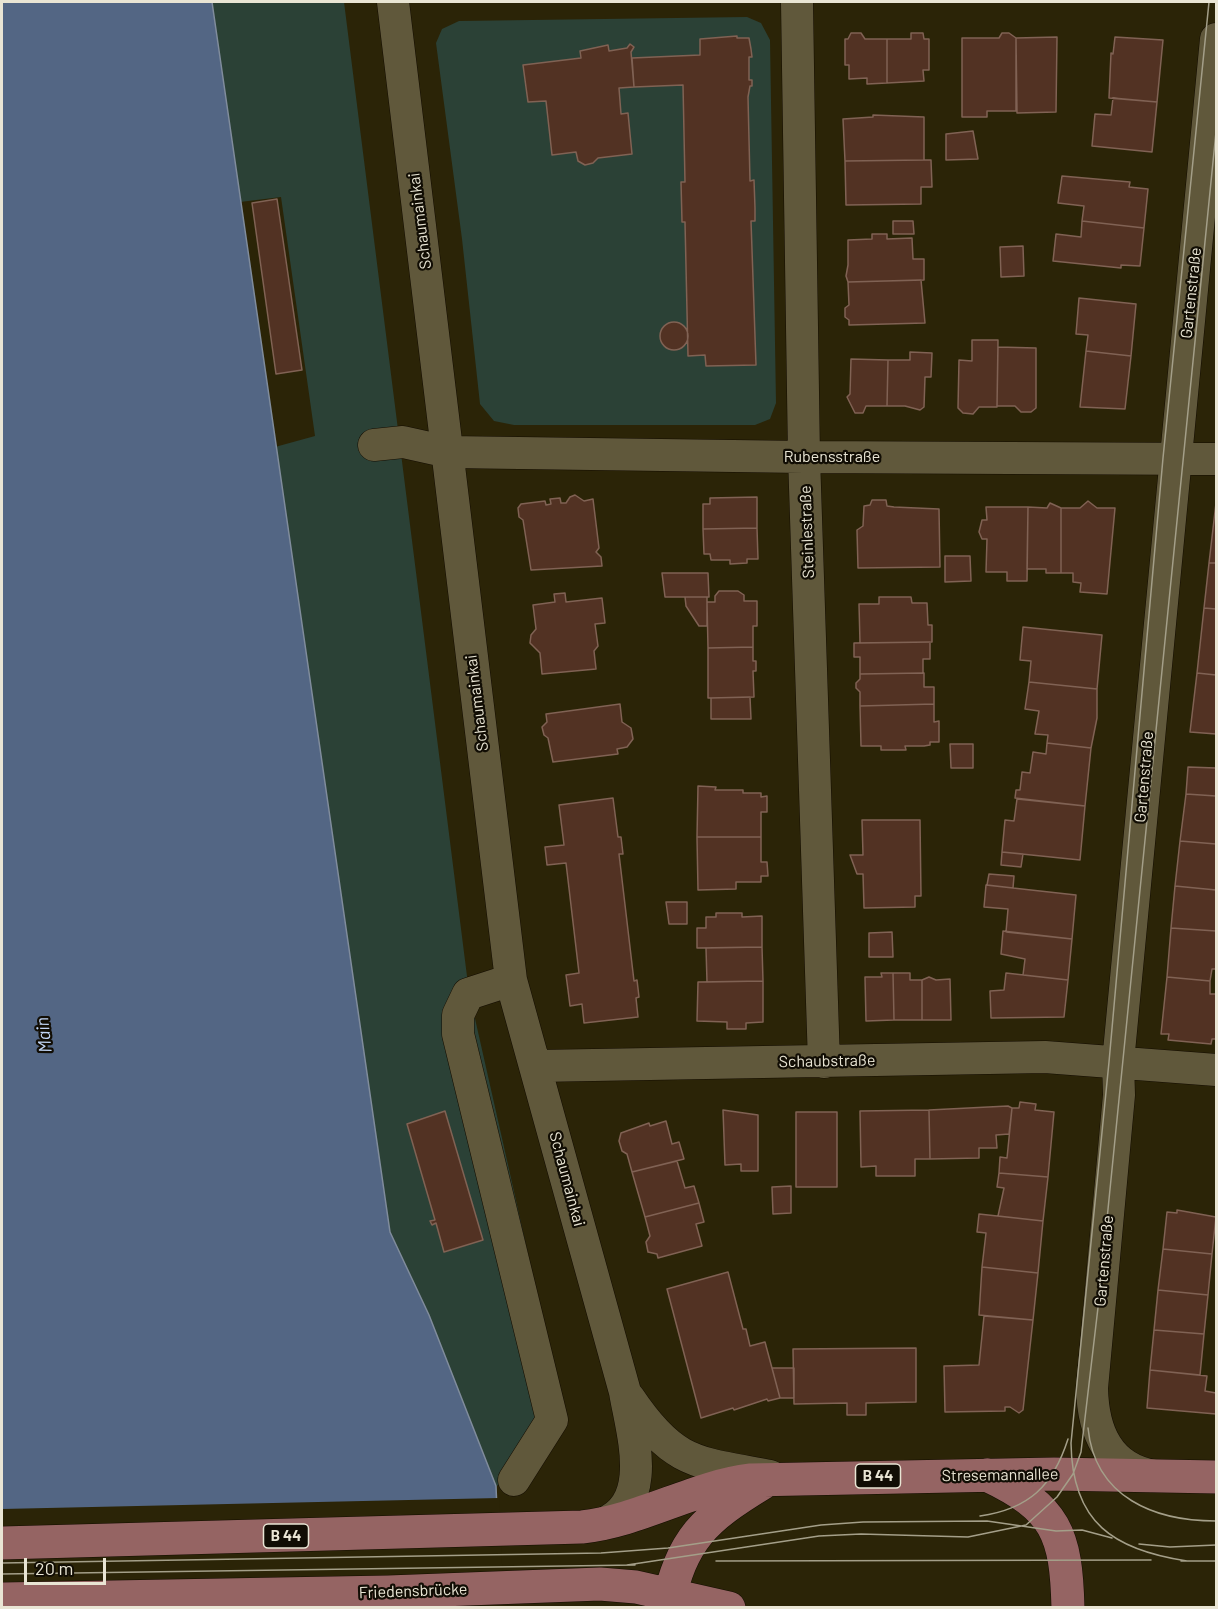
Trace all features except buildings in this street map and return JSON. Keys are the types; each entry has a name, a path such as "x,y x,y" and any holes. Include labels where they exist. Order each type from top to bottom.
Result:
{"main road":[{"name":"Stresemannallee","path":"2,1543 570,1528 603,1524 726,1483 777,1479 987,1475 1216,1477"},
{"path":"987,1475 1032,1501 1051,1522 1065,1552 1068,1608"},
{"path":"729,1608 668,1601 681,1558 697,1532 737,1499 777,1479"},
{"name":"Friedensbrücke","path":"2,1599 388,1592 572,1584 618,1585 668,1601"}],"street":[{"name":"Schaumainkai","path":"393,2 512,980 625,1392 635,1449 635,1484 623,1510 603,1524"},
{"name":"Steinlestraße","path":"797,2 804,457 824,1062"},
{"name":"Gartenstraße","path":"1161,1477 1138,1472 1120,1462 1102,1440 1093,1413 1093,1379 1119,1095 1118,1062 1174,458 1216,39"},
{"name":"Rubensstraße","path":"374,445 404,442 448,452 1216,459"},
{"path":"512,980 468,993 458,1015 458,1034 552,1420 514,1480"},
{"name":"Schaubstraße","path":"537,1066 1045,1057 1216,1070"},
{"name":"Schaumainkai","path":"625,1392 652,1431 669,1447"},
{"name":"Stresemannallee","path":"669,1447 702,1462 777,1479"}],"green space":[{"path":"212,2 344,2 469,992 564,1413 506,1482 496,1486 429,1315 390,1232 275,447 315,436 281,197 240,202"},
{"path":"747,17 761,23 770,40 776,403 770,419 755,425 514,425 494,421 480,404 462,239 436,43 442,29 459,21"}],"water":[{"name":"Main","path":"2,2 212,2 390,1232 429,1315 496,1486 501,1607 2,1608"}],"pier":[{"path":"499,1498 504,1608 2,1607 2,1509"}],"tram line":[{"path":"1187,1561 1138,1549 1118,1540 1102,1528 1089,1513 1079,1494 1073,1471 1071,1443 1109,1062 1163,458 1209,2"},
{"path":"627,1565 819,1536 861,1534 968,1537 1026,1525 1057,1497 1073,1474 1081,1452 1099,1299 1216,132"},
{"path":"1088,1428 1093,1452 1102,1472 1115,1488 1132,1501 1171,1516 1216,1521"},
{"path":"980,1516 1012,1508 1037,1492 1055,1470 1068,1439"},
{"path":"2,1563 601,1553 668,1548 821,1525 863,1522 987,1521 1056,1531 1082,1530 1112,1538"},
{"path":"1139,1544 1170,1547 1216,1545"},
{"path":"716,1561 1151,1560"},
{"path":"1181,1561 1216,1561"},
{"path":"2,1574 635,1565"}]}
